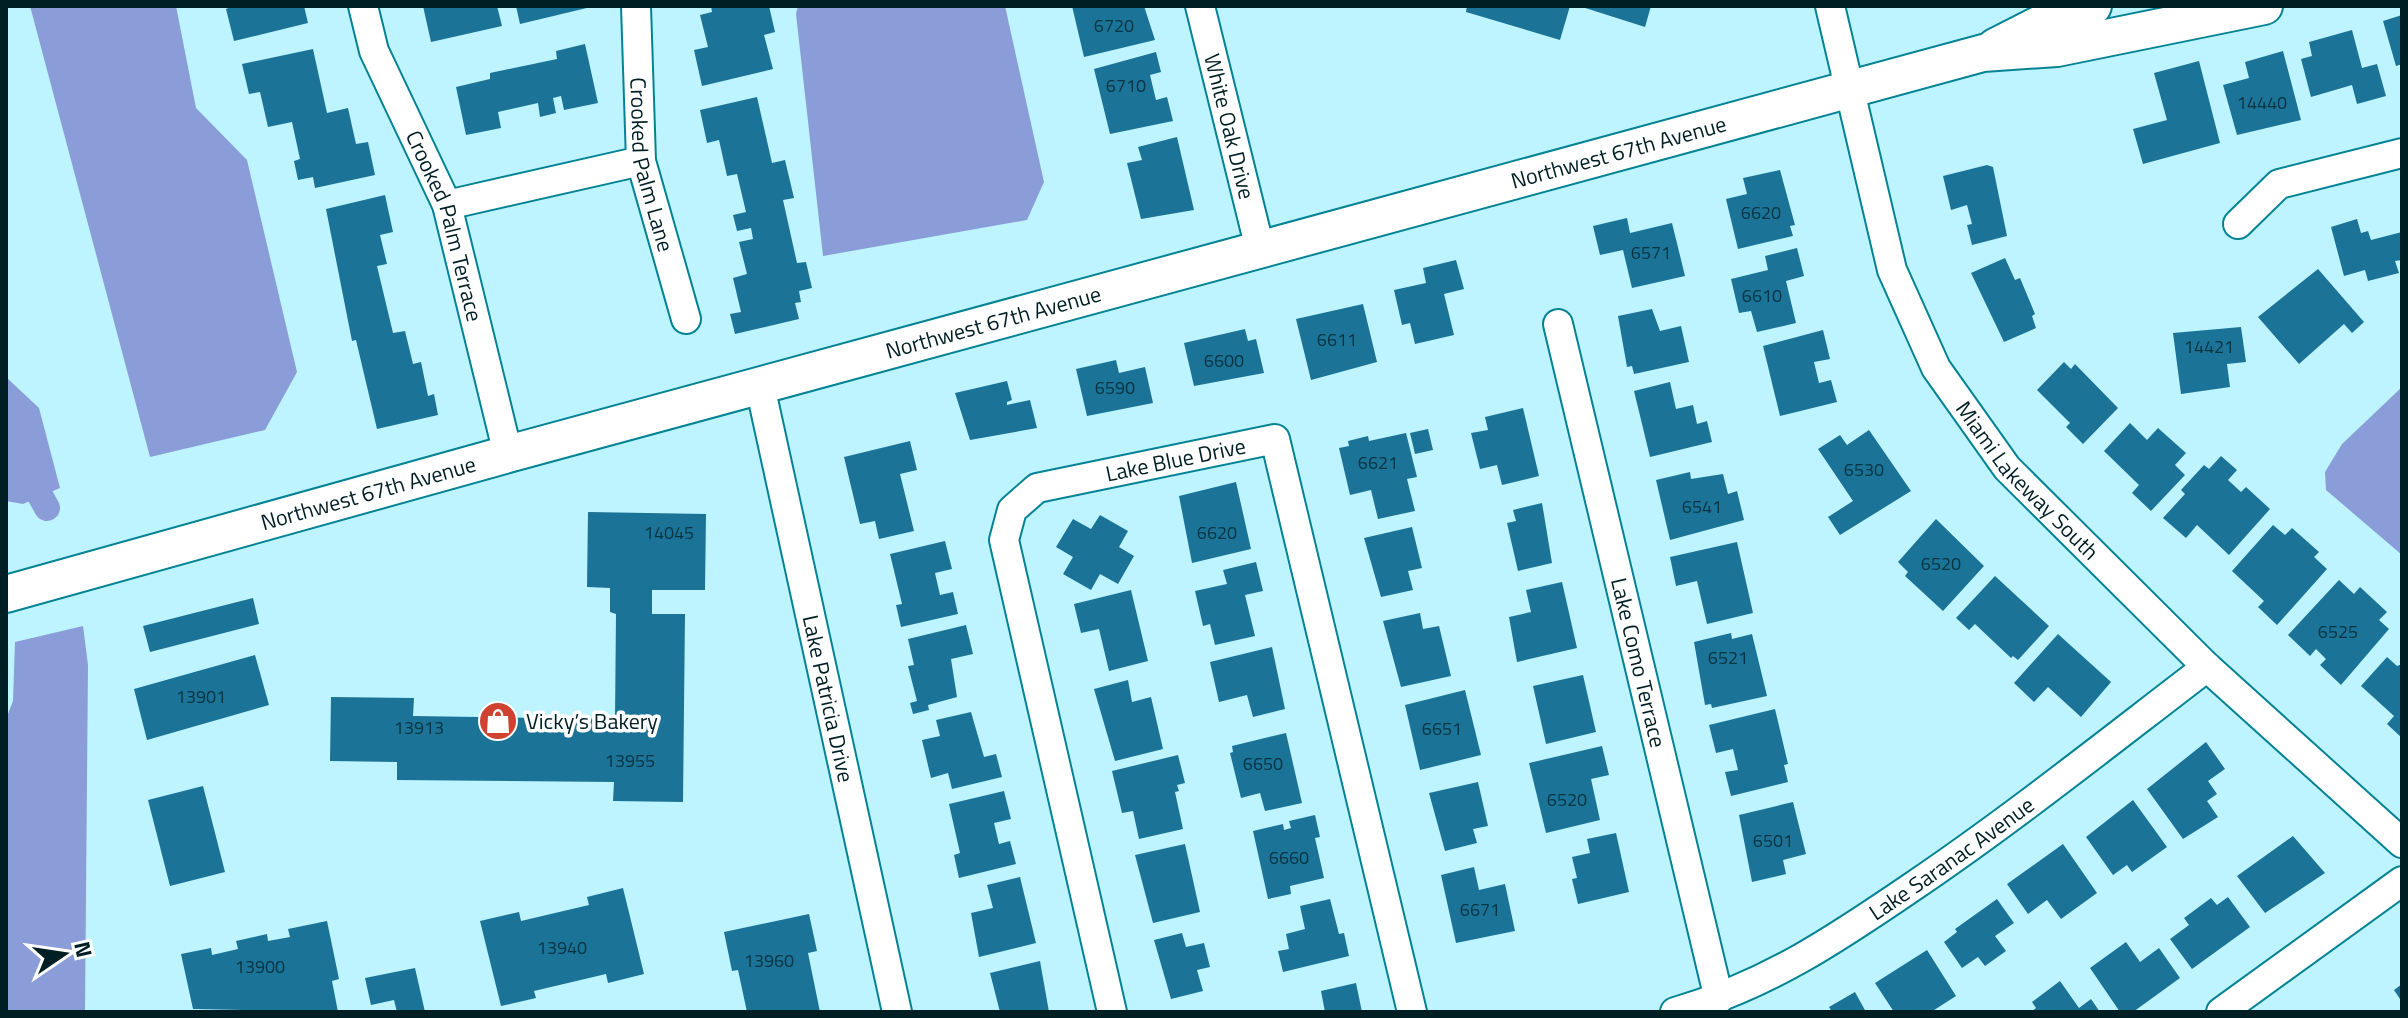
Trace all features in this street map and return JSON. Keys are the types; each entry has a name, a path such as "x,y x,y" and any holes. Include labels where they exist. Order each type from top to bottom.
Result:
{"main road":[{"name":"Northwest 67th Avenue","path":"1983,53 2054,17 2093,6"},
{"name":"Northwest 67th Avenue","path":"6,594 508,454 1983,53 2057,48 2264,6"}],"street":[{"name":"Crooked Palm Terrace","path":"363,6 374,51 447,205 508,454"},
{"name":"Crooked Palm Lane","path":"636,6 641,161 686,319"},
{"name":"White Oak Drive","path":"1200,6 1260,249"},
{"name":"Miami Lakeway South","path":"1830,6 1892,270 1936,368 2007,468 2207,667 2402,843"},
{"path":"2238,224 2279,184 2402,153"},
{"path":"447,205 641,161"},
{"name":"Lake Como Terrace","path":"1558,324 1719,999"},
{"name":"Lake Patricia Drive","path":"760,386 897,1012"},
{"name":"Lake Blue Drive","path":"1112,1012 1004,540 1012,510 1037,488 1275,439 1412,1012"},
{"name":"Lake Saranac Avenue","path":"1675,1012 1719,999 1815,953 1980,841 2207,667"},
{"path":"2221,1012 2402,881"}],"water":[{"path":"30,6 176,6 196,108 247,160 297,372 265,430 150,457"},
{"path":"798,6 1005,6 1044,182 1027,220 823,256 796,14"},
{"path":"6,377 39,408 60,488 23,504 6,501"},
{"path":"2402,387 2402,555 2326,490 2325,472 2342,444"},
{"path":"83,626 88,665 85,1012 6,1012 6,719 13,701 15,642"}],"building":[{"path":"234,6 304,6 308,23 234,41 226,9"},
{"path":"423,6 497,6 502,26 431,42"},
{"path":"516,6 591,6 591,7 520,24"},
{"path":"711,6 769,6 775,32 764,35 773,69 702,86 694,50 708,47 700,15 712,12"},
{"path":"1072,6 1144,6 1155,40 1084,57"},
{"path":"1467,6 1570,6 1560,40 1466,12"},
{"path":"1579,6 1651,6 1645,27"},
{"path":"2402,15 2402,64 2396,66 2383,21"},
{"path":"2352,30 2362,68 2377,64 2386,96 2357,104 2352,85 2311,97 2301,59 2312,56 2309,42"},
{"path":"585,44 598,103 564,110 561,96 553,98 556,113 540,117 538,103 498,112 501,128 466,135 456,87 490,79 490,73 557,59 556,51"},
{"path":"313,49 327,113 348,108 356,144 368,142 375,175 315,188 313,177 298,180 294,161 300,159 292,122 268,127 260,92 249,94 242,64"},
{"path":"2283,51 2301,120 2237,135 2223,85 2249,78 2245,62"},
{"path":"1156,52 1161,72 1150,75 1156,100 1167,97 1173,121 1110,134 1094,69"},
{"path":"2199,61 2220,143 2143,164 2133,129 2167,120 2154,73"},
{"path":"757,97 772,163 785,160 794,198 783,200 797,263 806,262 812,288 799,291 801,302 795,303 799,319 735,334 730,314 741,312 733,278 747,274 739,242 753,239 751,228 737,231 733,215 746,212 737,174 727,176 719,140 707,143 700,110"},
{"path":"1177,137 1194,210 1141,219 1127,163 1142,160 1138,147"},
{"path":"1987,165 1993,167 2007,236 1972,245 1967,225 1972,224 1967,205 1951,210 1943,176"},
{"path":"1780,170 1795,225 1790,226 1793,236 1738,249 1726,199 1747,194 1743,178"},
{"path":"385,195 393,232 380,235 387,264 377,266 393,333 405,331 413,364 421,362 428,396 434,394 438,415 377,429 356,340 352,341 326,209"},
{"path":"1627,218 1630,233 1672,223 1685,276 1632,288 1623,250 1600,255 1593,226"},
{"path":"2357,219 2361,233 2368,231 2371,240 2402,232 2402,260 2395,261 2399,273 2368,281 2365,270 2344,276 2331,227"},
{"path":"1797,248 1804,276 1786,281 1796,323 1757,332 1751,311 1739,313 1731,279 1768,270 1765,256"},
{"path":"2005,258 2015,280 2020,278 2035,314 2032,316 2036,328 2004,342 1971,273"},
{"path":"1456,260 1464,289 1444,294 1454,335 1415,344 1410,323 1402,325 1394,290 1426,283 1423,268"},
{"path":"2318,269 2364,322 2352,333 2344,324 2299,364 2258,317"},
{"path":"1363,304 1377,362 1311,380 1296,319"},
{"path":"1652,309 1660,331 1681,326 1689,362 1634,374 1632,366 1627,367 1618,316"},
{"path":"2241,327 2246,362 2227,364 2230,387 2181,394 2173,333"},
{"path":"1245,329 1248,341 1256,339 1264,373 1194,386 1184,343"},
{"path":"1823,330 1830,359 1814,362 1819,383 1831,380 1837,402 1780,416 1763,346"},
{"path":"1116,360 1119,373 1145,367 1153,403 1087,416 1076,369"},
{"path":"2064,362 2071,369 2075,364 2118,408 2083,444 2066,427 2070,423 2037,390"},
{"path":"1007,381 1012,400 1007,405 1030,400 1037,428 970,440 955,393"},
{"path":"1670,382 1676,409 1693,405 1697,424 1707,421 1712,442 1650,457 1634,391"},
{"path":"1523,408 1539,476 1502,485 1497,465 1480,469 1471,433 1488,430 1485,417"},
{"path":"2130,423 2147,440 2158,428 2186,453 2175,465 2185,475 2151,511 2132,493 2139,485 2104,451"},
{"path":"1428,429 1433,450 1415,454 1410,433"},
{"path":"1869,430 1911,491 1840,535 1828,517 1853,501 1818,449 1840,435 1847,445"},
{"path":"1406,433 1417,477 1407,479 1415,511 1378,519 1371,490 1350,495 1339,448 1349,446 1348,441 1368,436 1369,441"},
{"path":"910,441 917,470 900,474 914,531 879,539 875,521 860,524 844,457"},
{"path":"2221,456 2237,470 2228,480 2241,492 2246,487 2270,509 2229,555 2197,525 2186,538 2163,518 2185,494 2181,490 2204,465 2209,469"},
{"path":"1690,472 1691,479 1723,474 1728,494 1737,491 1744,520 1670,540 1656,480"},
{"path":"1236,482 1251,549 1192,563 1179,496"},
{"path":"1542,503 1552,563 1518,571 1507,523 1516,521 1513,510"},
{"path":"588,512 706,514 705,590 652,590 652,614 685,614 683,802 613,801 614,782 397,780 397,762 330,761 331,697 414,698 413,716 615,719 616,614 610,612 610,588 587,587"},
{"path":"1100,515 1128,531 1119,547 1134,556 1118,584 1100,574 1091,590 1063,574 1073,557 1056,547 1073,519 1091,529"},
{"path":"1936,519 1984,566 1943,611 1905,576 1908,572 1898,562"},
{"path":"2273,525 2285,535 2292,528 2319,552 2314,557 2327,569 2277,625 2258,607 2264,601 2232,571"},
{"path":"1412,527 1422,568 1408,571 1413,590 1381,597 1364,538"},
{"path":"945,541 952,569 935,573 940,595 953,592 958,614 901,627 896,605 902,604 890,554"},
{"path":"1737,542 1753,613 1707,624 1697,581 1676,586 1670,557"},
{"path":"1256,562 1263,591 1245,595 1255,636 1215,645 1210,624 1203,626 1195,591 1227,584 1223,570"},
{"path":"1995,576 2049,626 2018,660 2013,656 2011,658 1975,624 1969,630 1956,618"},
{"path":"2339,580 2354,594 2360,587 2387,612 2379,620 2389,629 2341,685 2320,665 2326,659 2316,649 2310,656 2288,635"},
{"path":"1562,582 1577,648 1517,662 1509,617 1531,612 1526,590"},
{"path":"1131,590 1148,661 1109,671 1099,629 1081,633 1074,604"},
{"path":"253,598 259,624 150,652 143,626"},
{"path":"1420,613 1423,629 1439,626 1451,676 1401,687 1383,621"},
{"path":"966,625 973,654 951,659 957,697 928,705 929,710 913,714 910,703 917,701 908,666 914,665 908,639"},
{"path":"1731,633 1732,639 1752,634 1767,696 1712,708 1711,704 1705,705 1694,642"},
{"path":"2058,634 2111,682 2081,717 2048,687 2034,702 2014,683"},
{"path":"1272,647 1285,709 1253,717 1247,695 1219,702 1210,662"},
{"path":"255,655 269,705 147,740 134,689"},
{"path":"2387,657 2397,666 2402,664 2402,738 2387,724 2394,716 2361,686"},
{"path":"1583,675 1596,732 1546,744 1533,686"},
{"path":"1128,680 1132,702 1151,697 1163,749 1115,761 1094,689"},
{"path":"1465,690 1481,755 1420,770 1405,705"},
{"path":"1775,709 1788,764 1784,765 1788,782 1731,796 1725,772 1738,770 1733,749 1716,753 1709,725"},
{"path":"971,712 984,757 996,754 1002,777 952,789 948,773 931,778 922,740 940,736 936,720"},
{"path":"1286,733 1302,803 1265,811 1260,793 1241,798 1230,753 1233,752 1232,746"},
{"path":"2206,742 2225,769 2208,781 2217,794 2207,801 2218,817 2183,839 2147,789"},
{"path":"1602,746 1609,775 1591,779 1600,820 1546,833 1529,763"},
{"path":"1178,755 1185,783 1177,785 1179,791 1175,792 1183,829 1139,839 1133,811 1122,813 1112,771"},
{"path":"1478,782 1488,826 1473,829 1477,843 1445,851 1429,793"},
{"path":"203,786 225,872 170,886 148,800"},
{"path":"1004,791 1011,819 994,823 999,844 1010,841 1016,864 959,878 954,855 960,853 949,804"},
{"path":"2133,800 2167,847 2132,872 2127,865 2113,875 2086,837"},
{"path":"1793,802 1806,854 1783,860 1786,874 1752,882 1739,815"},
{"path":"1315,815 1320,837 1315,838 1324,878 1290,886 1291,894 1268,899 1253,831 1283,824 1284,830 1291,828 1289,821"},
{"path":"1616,833 1629,892 1578,904 1572,879 1577,878 1572,857 1590,853 1587,839"},
{"path":"2293,836 2325,873 2265,913 2237,876"},
{"path":"1185,844 1200,912 1153,923 1135,855"},
{"path":"2063,844 2097,893 2061,919 2047,900 2028,914 2007,884"},
{"path":"1474,867 1479,890 1505,884 1515,931 1456,943 1441,875"},
{"path":"1020,877 1036,943 979,957 971,913 993,908 987,885"},
{"path":"623,888 644,974 608,983 606,974 534,991 536,998 501,1006 480,921 519,912 521,921 589,905 587,897"},
{"path":"2228,897 2250,927 2192,969 2170,939 2189,925 2184,918 2211,898 2217,905"},
{"path":"1330,899 1339,934 1344,933 1349,956 1283,972 1278,951 1289,949 1286,934 1305,929 1300,906"},
{"path":"1997,899 2014,923 1995,936 2006,951 1985,966 1978,957 1962,968 1944,942 1957,932 1955,929"},
{"path":"809,914 817,951 808,953 820,1012 747,1012 738,970 732,971 724,932"},
{"path":"327,921 339,979 332,981 338,1012 193,1009 181,954 211,948 212,955 238,949 236,941 267,934 268,941 290,937 288,929"},
{"path":"1182,933 1186,947 1204,943 1210,967 1197,970 1203,991 1171,999 1154,940"},
{"path":"2126,942 2140,962 2159,948 2180,978 2133,1012 2120,1012 2090,968"},
{"path":"1927,950 1956,996 1931,1012 1894,1012 1875,983"},
{"path":"1040,961 1049,1012 1000,1012 990,973"},
{"path":"415,968 425,1012 397,1012 394,1000 371,1005 365,978"},
{"path":"2060,981 2079,1008 2091,999 2100,1012 2031,1012 2036,1008 2032,1002"},
{"path":"1356,983 1362,1012 1325,1012 1321,991"},
{"path":"2402,984 2402,1002 2394,990"},
{"path":"1855,992 1866,1012 1832,1012 1829,1007"}],"waterway":[{"path":"6,434 47,508"}],"place":[{"name":"Vicky’s Bakery","path":"498,721"}]}
